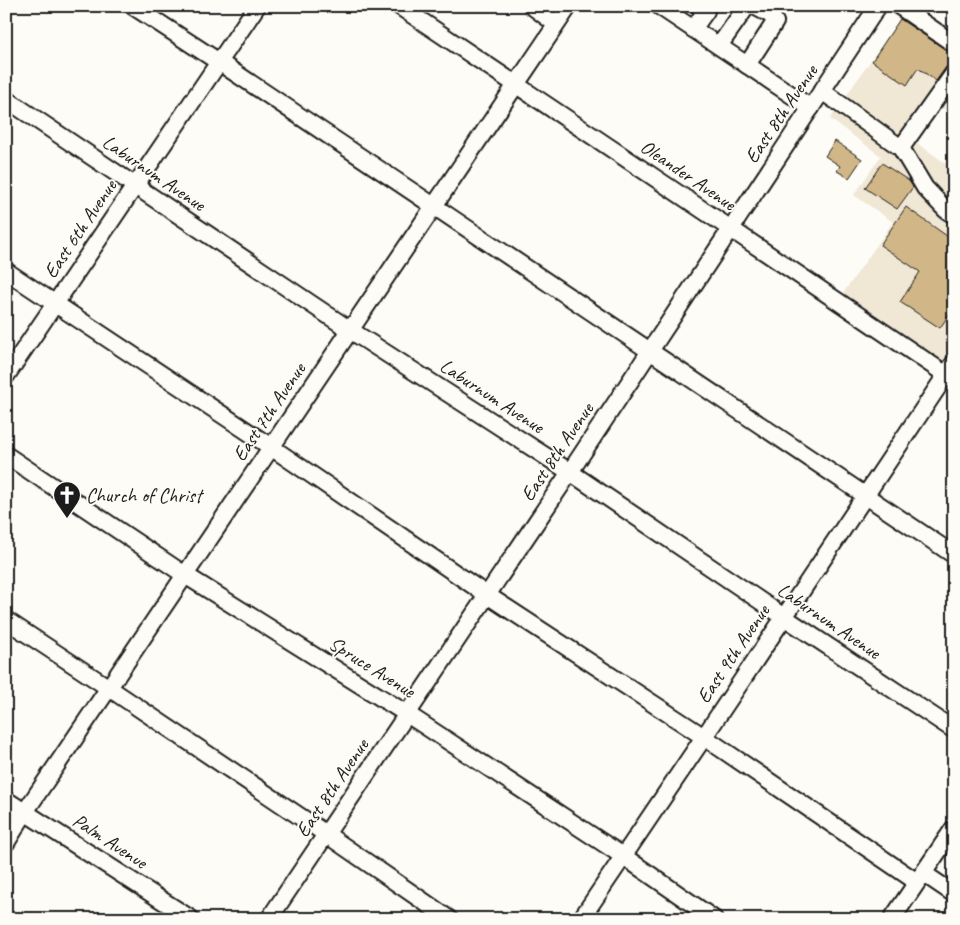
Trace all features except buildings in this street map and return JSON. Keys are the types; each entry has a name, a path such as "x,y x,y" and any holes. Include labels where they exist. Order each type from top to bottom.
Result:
{"street":[{"path":"134,6 954,555"},
{"name":"East 6th Avenue","path":"6,376 257,6"},
{"name":"Oleander Avenue","path":"398,6 731,229 951,372"},
{"path":"532,6 556,24"},
{"name":"East 7th Avenue","path":"6,843 25,812 569,6"},
{"path":"659,6 811,108"},
{"path":"693,29 706,11 699,6"},
{"path":"719,46 747,6"},
{"path":"747,65 776,22 771,15 754,6"},
{"name":"East 8th Avenue","path":"269,919 570,472 878,6"},
{"path":"899,6 954,44"},
{"path":"901,148 954,73"},
{"path":"822,91 901,148 925,188 946,210 954,215"},
{"name":"Laburnum Avenue","path":"6,99 350,330 570,472 954,730"},
{"path":"6,271 487,595 920,878 954,894"},
{"name":"East 9th Avenue","path":"581,919 865,496 951,372"},
{"name":"Spruce Avenue","path":"6,455 185,575 407,714 623,856 714,919"},
{"path":"6,620 450,919"},
{"name":"Palm Avenue","path":"6,800 191,919"},
{"path":"892,919 954,828"}],"shaded area":[{"path":"902,16 954,51 954,116 933,102 908,137 951,167 954,163 954,347 943,364 842,295 893,222 854,195 881,156 830,119"}],"place":[{"name":"Church of Christ","path":"67,519"}]}
